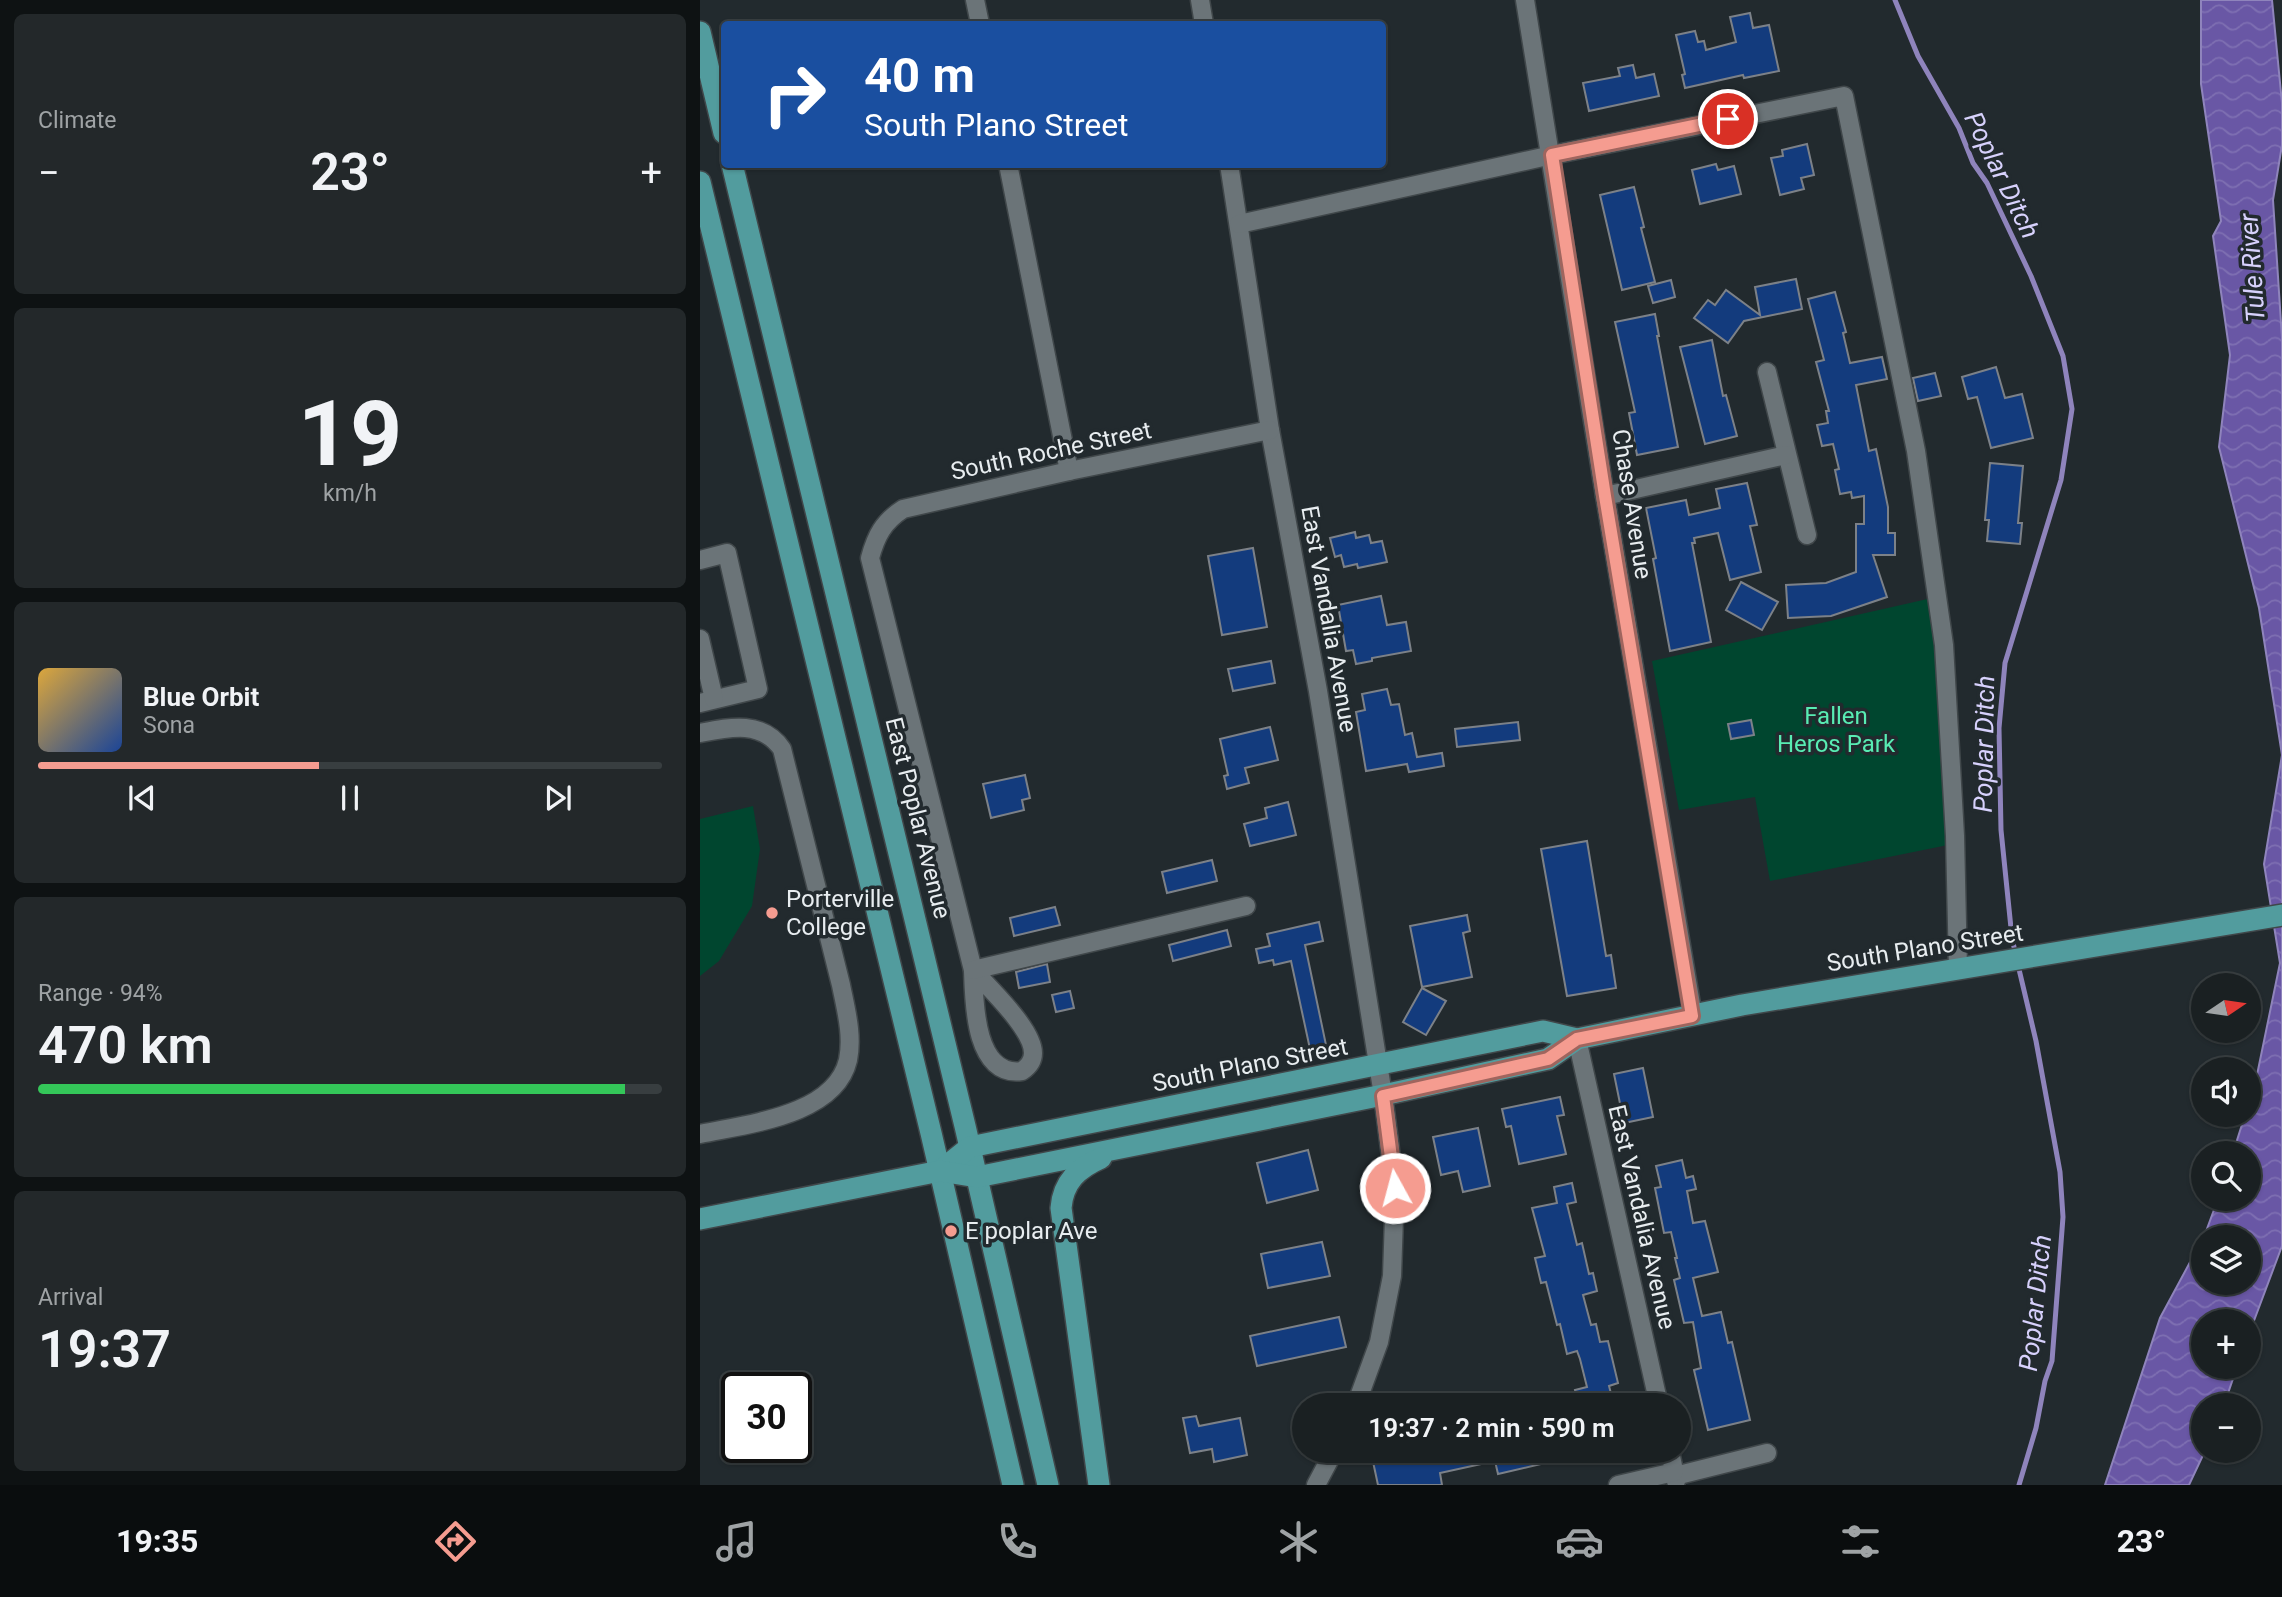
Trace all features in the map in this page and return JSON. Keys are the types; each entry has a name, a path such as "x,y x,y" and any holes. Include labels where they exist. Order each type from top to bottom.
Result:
{"main road":[{"path":"700,32 721,120"},
{"name":"East Poplar Avenue","path":"733,168 970,1147 1048,1485"},
{"path":"700,182 940,1171 1013,1485"},
{"name":"South Plano Street","path":"940,1171 970,1147 1380,1081 1548,1059 1577,1039 1692,1016 2282,915"},
{"name":"South Plano Street","path":"700,1219 940,1171 977,1177 1132,1145 1380,1081 1543,1031 1577,1039"},
{"path":"1099,1485 1063,1233 1062,1198 1073,1175 1088,1164 1132,1145"}],"street":[{"path":"975,0 979,21"},
{"path":"1200,0 1204,21"},
{"name":"Chase Avenue","path":"1525,0 1692,1016"},
{"path":"1239,224 1552,155 1844,96 1916,451 1944,645 1955,836 1958,969"},
{"path":"1009,168 1069,471"},
{"name":"East Vandalia Avenue","path":"1229,168 1270,430 1318,691 1395,1188 1392,1276 1379,1342 1360,1393"},
{"path":"1766,372 1807,535"},
{"name":"South Roche Street","path":"870,558 883,525 903,509 1069,471 1270,430"},
{"path":"1605,496 1786,455"},
{"path":"700,560 727,553 758,689 707,701 700,639"},
{"name":"East Poplar Avenue","path":"870,558 973,970 974,1010 985,1051 1004,1070 1022,1071 1031,1062 1033,1054 1026,1032 973,970"},
{"path":"700,733 727,728 756,729 776,740 782,749 841,985 849,1022 850,1043 847,1062 840,1077 829,1091 813,1103 774,1118 700,1135"},
{"path":"973,970 1246,906"},
{"name":"East Vandalia Avenue","path":"1577,1039 1656,1393"},
{"path":"1618,1485 1676,1478 1766,1452"},
{"path":"1317,1485 1328,1463"}],"green space":[{"name":"Fallen Heros Park","path":"1932,598 1948,845 1770,881 1755,797 1679,810 1652,661"},
{"path":"753,806 760,849 752,906 719,961 700,976 700,819"}],"water":[{"name":"Tule River","path":"2201,0 2272,0 2282,103 2282,145 2273,200 2282,338 2282,755 2259,608 2219,447 2230,355 2213,236 2221,221 2201,84"},
{"path":"2282,755 2282,1246 2258,1309 2191,1309 2191,1379 2233,1379 2228,1393 2191,1393 2191,1463 2199,1463 2189,1485 2105,1485 2160,1318 2191,1260 2191,1295 2261,1295 2261,1225 2208,1225 2214,1211 2261,1211 2261,1141 2237,1141 2241,1127 2261,1127 2261,1057 2280,963 2264,864"}],"building":[{"path":"1750,13 1753,28 1769,25 1779,71 1744,78 1743,75 1685,88 1682,75 1685,74 1676,35 1695,31 1698,42 1704,41 1706,50 1736,42 1730,17"},
{"path":"1633,65 1636,78 1654,74 1659,96 1589,111 1583,83 1620,76 1618,68"},
{"path":"1807,144 1814,175 1801,178 1804,189 1780,195 1771,158 1783,156 1782,150"},
{"path":"1716,164 1718,170 1734,166 1741,194 1700,204 1692,170"},
{"path":"1634,187 1655,282 1622,290 1600,195"},
{"path":"1796,279 1802,309 1744,321 1728,343 1694,318 1708,300 1715,305 1726,290 1760,315 1755,287"},
{"path":"1671,280 1675,297 1653,303 1648,286"},
{"path":"1835,292 1846,332 1843,333 1850,363 1882,357 1887,379 1856,385 1869,451 1876,449 1888,507 1888,533 1895,533 1895,555 1873,555 1887,597 1831,616 1788,618 1786,585 1826,583 1856,572 1856,524 1864,524 1864,496 1852,498 1851,492 1840,494 1835,470 1839,469 1833,444 1822,446 1817,425 1828,423 1826,411 1829,411 1816,362 1824,360 1808,299"},
{"path":"1655,314 1678,447 1637,455 1629,413 1635,412 1615,322"},
{"path":"1712,340 1723,396 1726,395 1737,436 1705,444 1680,347"},
{"path":"1996,367 2005,398 2022,394 2033,438 1991,448 1977,397 1968,399 1962,377"},
{"path":"1935,373 1941,396 1918,401 1913,378"},
{"path":"1990,463 2023,466 2018,523 2022,523 2020,544 1987,541 1989,520 1985,520"},
{"path":"1747,483 1757,525 1750,526 1761,572 1730,580 1718,533 1694,538 1695,543 1692,543 1711,642 1670,651 1646,508 1686,500 1689,515 1720,508 1716,489"},
{"path":"1355,532 1356,538 1369,535 1371,543 1382,541 1387,562 1358,568 1357,564 1344,567 1341,555 1335,557 1330,538"},
{"path":"1253,548 1267,627 1222,635 1208,556"},
{"path":"1741,582 1778,602 1762,630 1726,610"},
{"path":"1381,596 1387,625 1406,622 1411,651 1372,658 1372,661 1356,664 1353,650 1346,651 1338,605"},
{"path":"1271,661 1275,683 1233,691 1228,669"},
{"path":"1387,689 1391,705 1399,704 1405,735 1412,733 1417,757 1442,753 1444,766 1409,772 1407,764 1366,771 1356,712 1365,710 1362,694"},
{"path":"1751,720 1754,735 1731,739 1728,724"},
{"path":"1518,722 1520,740 1457,747 1455,729"},
{"path":"1270,727 1278,760 1245,768 1249,783 1227,789 1224,776 1228,775 1220,739"},
{"path":"1025,775 1030,798 1022,800 1024,810 991,818 983,784"},
{"path":"1288,802 1296,835 1250,846 1244,824 1267,818 1265,808"},
{"path":"1587,841 1606,956 1611,955 1616,988 1567,996 1541,849"},
{"path":"1212,860 1217,881 1167,893 1162,872"},
{"path":"1055,907 1060,925 1014,936 1010,918"},
{"path":"1467,915 1470,931 1463,933 1472,977 1422,987 1410,926"},
{"path":"1319,922 1323,941 1305,945 1326,1045 1310,1049 1291,961 1274,965 1273,960 1259,963 1256,949 1270,946 1267,934"},
{"path":"1227,930 1231,946 1173,961 1169,945"},
{"path":"1047,964 1050,982 1019,988 1016,972"},
{"path":"1422,988 1446,1001 1426,1035 1403,1022"},
{"path":"1070,991 1074,1008 1056,1012 1052,995"},
{"path":"1643,1068 1653,1117 1624,1123 1614,1074"},
{"path":"1560,1097 1564,1115 1557,1116 1566,1154 1519,1164 1511,1126 1506,1127 1502,1109"},
{"path":"1478,1128 1490,1186 1463,1192 1458,1171 1441,1175 1433,1137"},
{"path":"1308,1150 1318,1190 1267,1203 1257,1163"},
{"path":"1682,1160 1686,1178 1693,1176 1696,1189 1687,1191 1693,1223 1705,1221 1718,1272 1693,1278 1702,1316 1721,1312 1728,1343 1732,1342 1750,1420 1708,1430 1694,1370 1701,1368 1693,1322 1684,1323 1674,1280 1680,1278 1677,1258 1671,1232 1664,1233 1655,1188 1661,1187 1656,1166"},
{"path":"1572,1183 1576,1202 1567,1204 1577,1245 1582,1243 1589,1274 1593,1273 1597,1291 1583,1295 1591,1325 1596,1324 1600,1342 1608,1341 1618,1383 1609,1386 1611,1393 1576,1393 1575,1390 1587,1387 1580,1359 1577,1351 1567,1354 1546,1282 1541,1283 1535,1258 1545,1256 1532,1208 1557,1203 1554,1187"},
{"path":"1322,1242 1330,1276 1268,1288 1261,1254"},
{"path":"1339,1317 1346,1347 1257,1366 1250,1336"},
{"path":"1196,1416 1199,1426 1240,1418 1247,1455 1214,1462 1212,1449 1190,1453 1183,1418"},
{"path":"1373,1463 1486,1463 1440,1473 1442,1485 1378,1485"},
{"path":"1495,1463 1541,1463 1541,1464 1498,1474"}],"waterway":[{"name":"Poplar Ditch","path":"1895,0 1918,56 1959,128 1973,163 1987,183 2031,276 2063,356 2072,409 2061,480 2005,663 1999,728 2001,830 2016,956"},
{"name":"Poplar Ditch","path":"2018,965 2036,1041 2060,1172 2063,1217 2052,1361 2019,1485"}],"place":[{"name":"Porterville College","path":"772,913"},
{"name":"E poplar Ave","path":"951,1231"}],"route":[{"path":"1395,1188 1383,1096 1548,1059 1577,1039 1692,1016 1605,496 1552,155 1728,119"}]}
